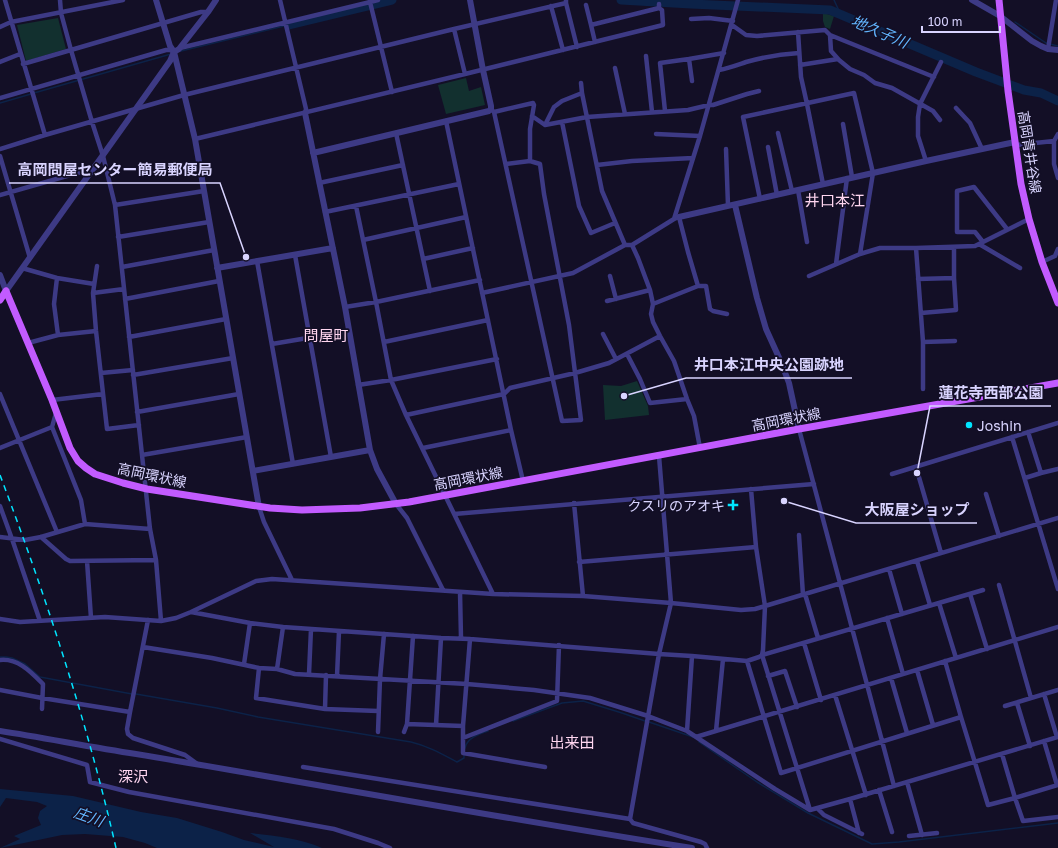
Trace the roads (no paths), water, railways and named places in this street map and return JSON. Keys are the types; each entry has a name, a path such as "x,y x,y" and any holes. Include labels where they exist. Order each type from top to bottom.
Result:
{"main road":[{"name":"高岡青井谷線","path":"999,0 1008,90 1021,184 1029,219 1042,262 1058,303"},
{"name":"高岡環状線","path":"6,291 52,400 70,448 78,461 86,468 95,474 123,484 259,507 302,510 360,508 396,504 799,429 1058,383"},
{"path":"0,300 6,291"}],"street":[{"path":"5,0 44,135"},
{"path":"60,0 61,13 103,156 115,205 150,529 156,560 161,621"},
{"path":"0,26 11,22 61,13 97,2 123,0"},
{"path":"156,0 170,46 175,53 195,139 259,507 264,522 292,580"},
{"path":"6,291 95,168 175,53 216,0"},
{"path":"280,0 306,109 305,113 345,307 370,450 396,504 406,518 443,590"},
{"path":"0,98 166,50 170,50 175,53 378,0"},
{"path":"470,0 483,70 506,164 562,421 581,420 569,325 544,194 540,164 530,161 506,164"},
{"path":"698,286 677,218 733,23 738,0"},
{"path":"972,0 1000,16 1032,41 1048,48 1058,50"},
{"path":"1048,48 1056,0"},
{"path":"370,1 392,92"},
{"path":"0,149 184,95 551,6 566,1 577,47"},
{"path":"586,5 595,42"},
{"path":"551,6 563,50"},
{"path":"195,139 663,25 662,10 659,6 591,26"},
{"path":"23,64 201,12 208,12"},
{"path":"691,19 709,18 733,23 746,35 757,36 825,30 830,35 934,77"},
{"path":"454,29 466,74"},
{"path":"798,32 801,77 823,184"},
{"path":"830,35 831,52 850,69 864,75 875,83 892,88 933,111 940,120"},
{"path":"665,111 660,63 724,53"},
{"path":"719,70 776,55 799,53"},
{"path":"0,62 20,54"},
{"path":"646,56 652,112"},
{"path":"689,59 692,81"},
{"path":"800,64 838,59"},
{"path":"926,161 918,136 918,117 920,104 941,62"},
{"path":"615,68 625,114"},
{"path":"581,83 602,191 625,245"},
{"path":"532,116 545,125 587,117 688,110 713,105 759,91"},
{"path":"545,125 554,107 562,101 582,93"},
{"path":"760,199 743,117 854,93 873,173 860,254"},
{"path":"313,153 492,110 532,103 534,105 530,129 530,161"},
{"path":"956,108 970,123 982,149"},
{"path":"446,121 523,481"},
{"path":"562,122 579,206 590,234 615,223"},
{"path":"836,264 849,178 843,124"},
{"path":"396,133 430,291"},
{"path":"778,133 795,191 807,242"},
{"path":"656,134 700,136"},
{"path":"1058,134 1054,141 1054,164 1058,178"},
{"path":"482,293 573,273 625,245 632,245 677,218 982,149 1015,144 1054,141"},
{"path":"768,147 776,195"},
{"path":"726,148 728,206"},
{"path":"0,156 30,258"},
{"path":"597,165 632,161 693,158"},
{"path":"319,183 403,165"},
{"path":"0,195 95,168"},
{"path":"325,212 459,184"},
{"path":"1007,229 974,187 957,191 957,232 975,232 981,243 1020,268"},
{"path":"115,205 204,191"},
{"path":"735,205 757,298 766,329 789,383 799,429 866,686 894,786"},
{"path":"356,206 391,380 406,415 493,594"},
{"path":"363,240 466,217"},
{"path":"809,276 860,254 880,248 976,246 1029,219"},
{"path":"118,237 210,222"},
{"path":"632,245 650,290 653,304 651,314 660,336 674,362 694,416 700,448"},
{"path":"921,313 956,310 954,247"},
{"path":"217,268 333,248"},
{"path":"423,259 473,248"},
{"path":"916,248 923,342 923,389"},
{"path":"1042,262 1055,256 1058,249"},
{"path":"122,267 214,250"},
{"path":"295,255 331,457"},
{"path":"257,261 293,464"},
{"path":"98,266 93,293 107,429 139,425"},
{"path":"22,268 57,278 94,284"},
{"path":"0,275 6,291"},
{"path":"610,276 616,299"},
{"path":"57,278 54,304 58,335"},
{"path":"918,279 954,278"},
{"path":"345,307 480,280"},
{"path":"125,299 219,281"},
{"path":"653,304 698,286 706,286 710,309 714,312 727,314"},
{"path":"93,293 124,289"},
{"path":"606,301 650,290"},
{"path":"129,337 226,319"},
{"path":"384,342 488,320"},
{"path":"28,343 58,335 96,331"},
{"path":"272,344 349,331"},
{"path":"603,334 616,360"},
{"path":"406,415 504,394 510,388 575,373 609,363 660,336"},
{"path":"923,342 955,341"},
{"path":"627,354 650,403 687,399"},
{"path":"101,373 133,372 233,358"},
{"path":"358,385 497,359"},
{"path":"0,394 56,532"},
{"path":"52,400 103,394"},
{"path":"137,412 239,394"},
{"path":"56,413 52,427 81,500 85,524"},
{"path":"892,474 1058,423"},
{"path":"0,448 52,427"},
{"path":"423,448 511,430"},
{"path":"1028,432 1041,473"},
{"path":"142,455 247,437"},
{"path":"1012,437 1058,589"},
{"path":"253,471 370,450"},
{"path":"630,819 659,654 671,603 659,456"},
{"path":"916,466 941,553"},
{"path":"1024,478 1058,469"},
{"path":"454,514 814,484"},
{"path":"751,489 756,547 766,606 762,655 810,810"},
{"path":"986,494 999,536"},
{"path":"574,503 582,596"},
{"path":"0,506 40,621"},
{"path":"0,619 20,622 105,617 161,621 176,618 191,612 256,581 272,579 493,594 582,596 741,610 755,609 1058,518"},
{"path":"0,537 25,540 41,537 85,524 150,529"},
{"path":"799,535 804,595 818,638"},
{"path":"41,537 70,561 156,560"},
{"path":"579,562 756,547"},
{"path":"87,561 91,618"},
{"path":"917,561 930,606"},
{"path":"889,569 902,614"},
{"path":"999,585 1031,698"},
{"path":"191,612 250,623 283,627 441,638 461,638 747,661 804,642 983,590"},
{"path":"460,592 461,638"},
{"path":"970,594 987,649"},
{"path":"939,603 956,658"},
{"path":"887,618 903,674"},
{"path":"148,620 127,729 128,734 133,738 185,755 198,764"},
{"path":"244,664 250,623"},
{"path":"277,669 283,627"},
{"path":"696,737 1058,627"},
{"path":"309,674 311,629"},
{"path":"337,676 340,631"},
{"path":"378,732 380,679 384,634"},
{"path":"404,732 407,724 413,636"},
{"path":"436,725 441,638"},
{"path":"470,639 463,726 463,753 545,767"},
{"path":"804,642 821,700"},
{"path":"463,738 557,701 556,693 559,646"},
{"path":"143,647 244,664 259,668 277,669 295,674 467,684 534,690 590,698 648,716 687,731 775,789 810,810 866,795 1058,737 1044,694"},
{"path":"687,731 692,656"},
{"path":"0,660 8,659 29,670 43,684 42,709"},
{"path":"716,731 723,659"},
{"path":"747,661 781,773 961,717"},
{"path":"945,661 988,805 1058,785 1044,741"},
{"path":"259,668 256,698 325,709 378,712"},
{"path":"917,670 933,725"},
{"path":"768,676 785,671 797,707"},
{"path":"325,709 326,675"},
{"path":"891,678 907,733"},
{"path":"0,690 130,712"},
{"path":"1005,706 1058,690"},
{"path":"835,695 866,795"},
{"path":"1017,702 1030,746"},
{"path":"407,724 463,726"},
{"path":"0,731 692,848"},
{"path":"0,739 87,765 90,782 129,792 334,829 390,848"},
{"path":"1002,754 1023,821 1058,817"},
{"path":"303,767 630,819 633,823 701,842 705,844 707,848"},
{"path":"907,782 922,834"},
{"path":"879,790 892,832"},
{"path":"818,808 824,815 861,834 850,799"},
{"path":"910,836 936,833"}],"water":[{"name":"庄川","path":"0,789 73,796 141,812 177,818 244,840 274,847 250,833 278,836 322,848 157,848 123,837 85,834 62,835 0,848 20,839 14,836 41,825 38,818 40,811 47,806 37,802 6,798 0,807"}],"waterway":[{"name":"地久子川","path":"288,25 392,0"},
{"name":"地久子川","path":"621,0 830,10 976,72 1024,90 1041,93 1058,101"},
{"path":"834,0 840,13"},
{"path":"1015,22 1046,43 1058,46"},
{"path":"181,51 288,25"},
{"path":"34,93 171,54"},
{"path":"0,103 31,94"},
{"path":"0,657 12,658 25,664 40,677 132,694"},
{"path":"136,694 217,708 258,717 411,742 429,748 457,762 464,758 464,754"},
{"path":"513,721 562,703 583,701 645,721"},
{"path":"649,722 693,737"},
{"path":"465,748 471,739 488,731"},
{"path":"699,742 757,782 808,813 872,844 1058,823"}],"railway":[{"path":"0,475 49,613 79,706 105,801 116,848"}],"place":[{"name":"高岡問屋センター簡易郵便局","path":"246,257"},
{"name":"井口本江中央公園跡地","path":"624,396"},
{"name":"Joshin","path":"969,425"},
{"name":"蓮花寺西部公園","path":"917,473"},
{"name":"大阪屋ショップ","path":"784,501"},
{"name":"クスリのアオキ","path":"733,505"}],"district":[{"name":"井口本江","path":"835,200"},
{"name":"問屋町","path":"326,335"},
{"name":"出来田","path":"572,742"},
{"name":"深沢","path":"133,776"}]}
